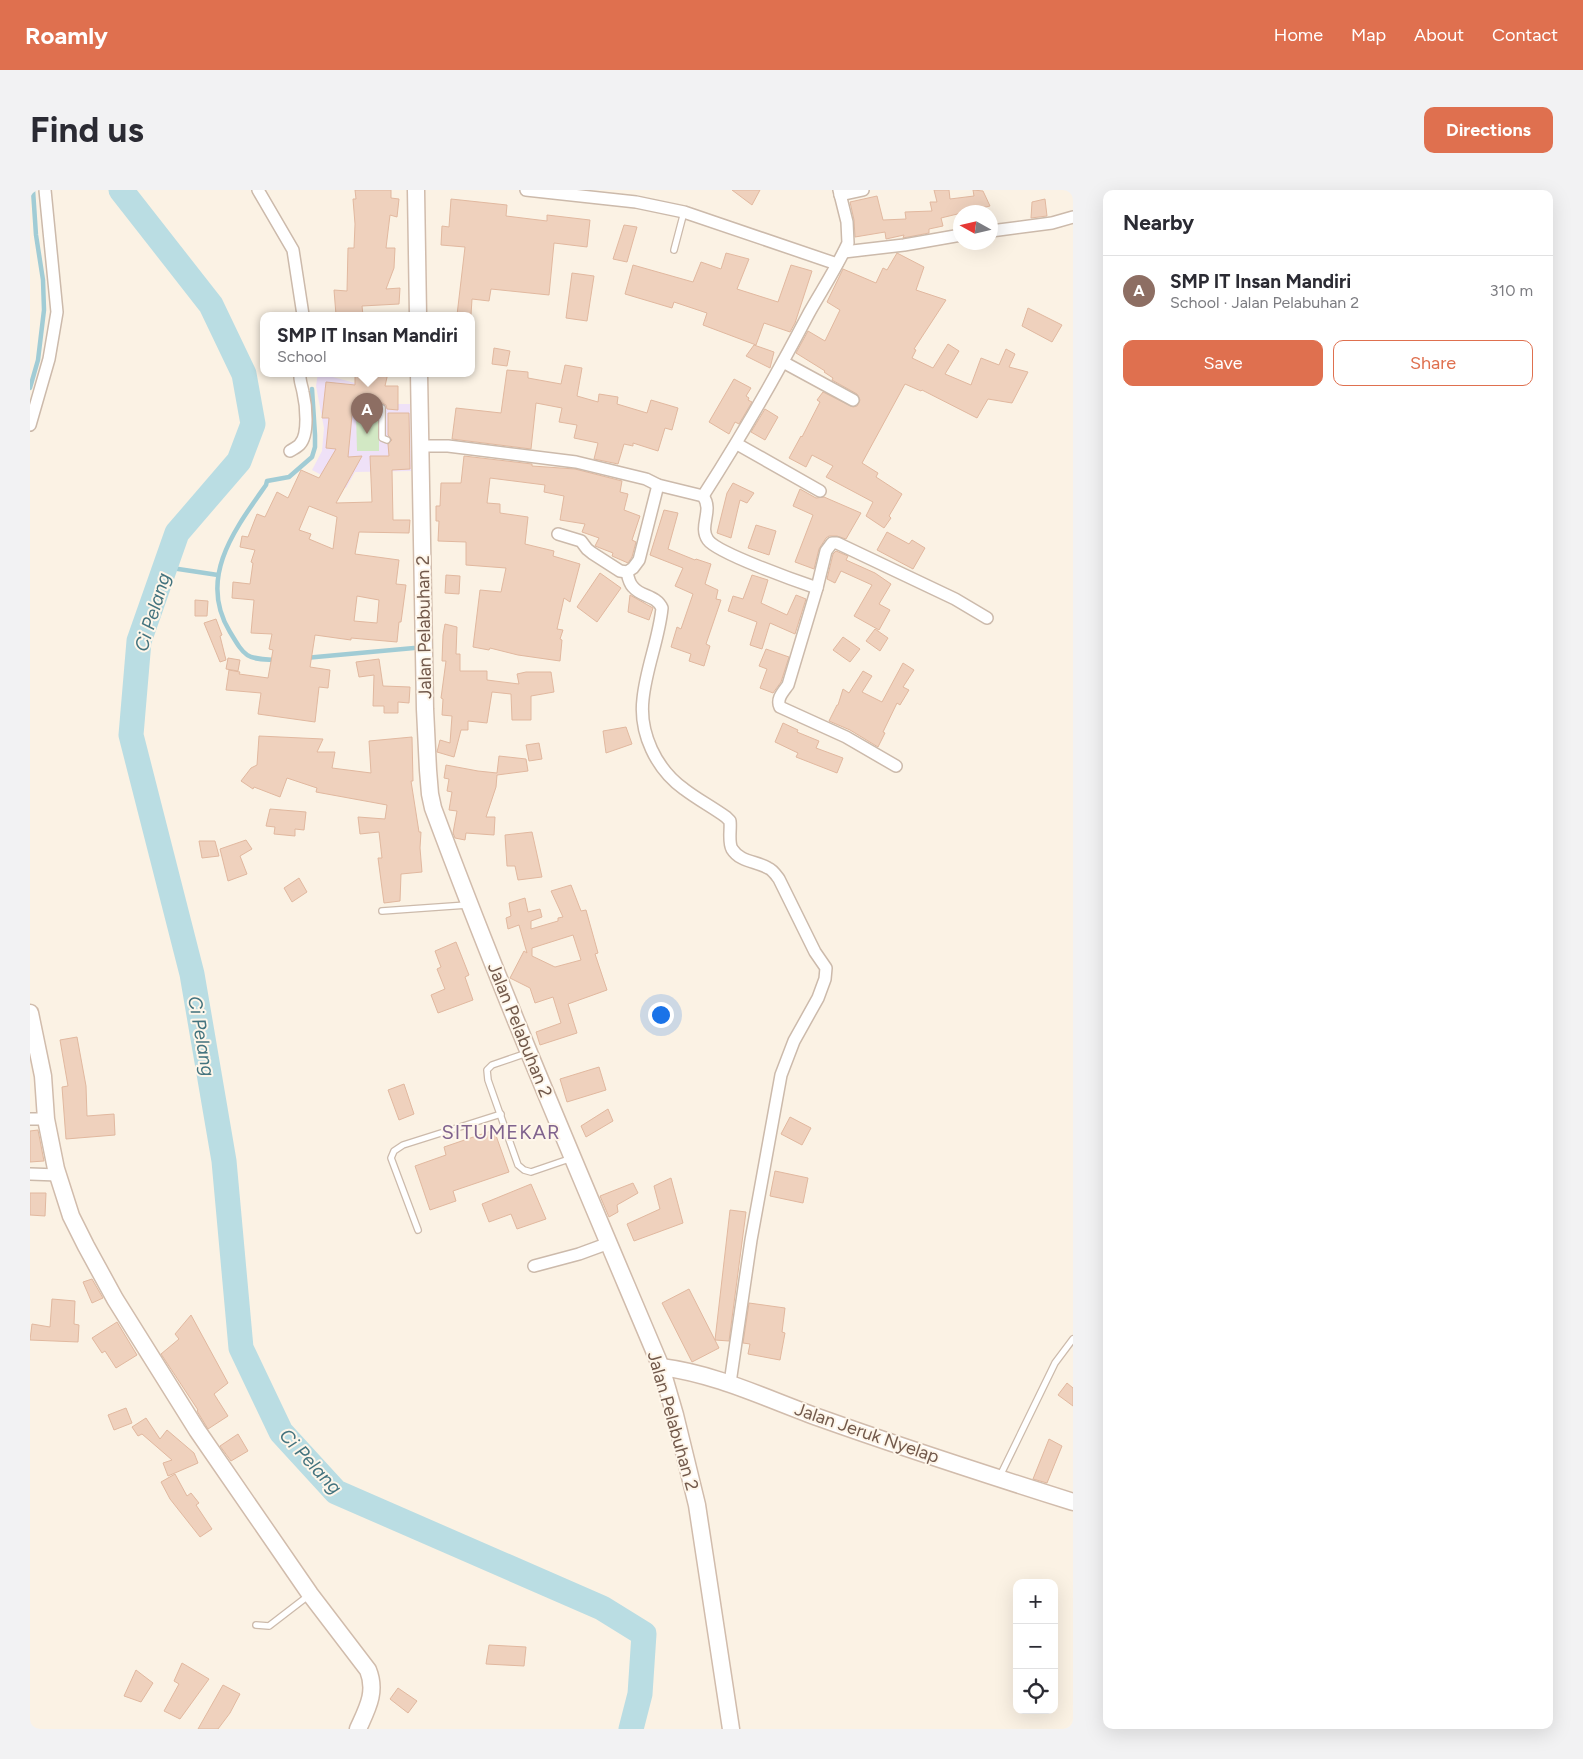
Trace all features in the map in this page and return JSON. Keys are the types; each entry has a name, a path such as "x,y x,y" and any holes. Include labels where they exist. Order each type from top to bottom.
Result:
{"main road":[{"path":"416,190 418,312"},
{"name":"Jalan Pelabuhan 2","path":"419,377 417,442 425,709 430,794 433,808 469,904 529,1053 661,1367 675,1414 697,1506 731,1729"},
{"path":"30,1013 42,1076 38,1119 71,1216 115,1300 197,1430 310,1594 358,1656 372,1679 371,1696 358,1729"},
{"name":"Jalan Jeruk Nyelap","path":"661,1367 697,1373 730,1383 816,1416 1073,1502"}],"street":[{"path":"30,426 49,359 57,312 46,190"},
{"path":"258,190 293,250 303,312"},
{"path":"526,190 636,202 684,212 837,264"},
{"path":"703,496 737,444 756,406 783,362 844,252 849,235 840,193 863,190"},
{"path":"998,230 1052,223 1073,217"},
{"path":"844,252 953,237"},
{"path":"783,362 853,400"},
{"path":"290,451 300,445 303,440 306,424 306,407 299,377"},
{"path":"417,442 576,462 646,479 658,485 703,496 707,502 708,511 704,530 708,541 720,549 778,574 817,588"},
{"path":"737,444 820,491"},
{"path":"558,534 581,541 592,553 620,571 627,572 639,560 658,485"},
{"path":"896,766 846,737 784,709 779,704 779,698 788,685 826,551 832,543 837,543 955,599 987,618"},
{"path":"627,572 631,586 657,601 662,608 643,699 644,723 650,749 661,766 682,788 730,821 730,845 736,853 742,859 769,868 779,879 815,952 826,968 826,979 820,994 794,1041 782,1075 751,1240 730,1383"},
{"path":"30,1174 58,1175"},
{"path":"534,1266 579,1254 609,1243"}],"lane":[{"path":"674,250 684,212"},
{"path":"382,408 382,438 387,440"},
{"path":"382,911 469,904"},
{"path":"529,1053 492,1065 487,1070 488,1080 518,1164 524,1170 531,1172 572,1158"},
{"path":"418,1230 391,1158 394,1151 403,1145 501,1114"},
{"path":"999,1478 1055,1363 1073,1339"},
{"path":"256,1625 269,1626 310,1594"}],"shaded area":[{"path":"317,377 333,377 355,383 376,384 376,404 410,404 411,471 355,472 346,488 312,470 322,451 324,428 316,386"}],"green space":[{"path":"356,413 379,413 379,451 357,451"}],"building":[{"path":"355,190 391,190 391,198 399,199 397,217 390,215 386,248 395,248 394,268 386,289 400,288 399,304 362,306 363,312 336,312 334,290 347,291 348,248 354,248 353,199 356,199"},
{"path":"732,190 760,190 752,205"},
{"path":"934,190 949,190 950,199 974,196 973,190 983,191 990,205 953,205 953,215 941,218 943,226 929,229 929,233 886,239 885,232 855,237 850,202 877,196 883,220 906,219 905,212 932,211 930,202 937,202"},
{"path":"451,199 507,205 506,216 547,221 547,215 590,220 587,247 554,243 549,295 491,289 489,301 472,299 471,312 457,312 465,247 441,245 442,226 449,227"},
{"path":"1045,199 1047,216 1031,218 1032,202"},
{"path":"624,225 637,227 627,262 613,259"},
{"path":"726,253 749,259 737,289 778,302 791,265 812,271 795,323 790,332 764,323 756,345 703,325 707,313 674,302 672,308 625,294 633,265 693,282 701,262 721,269"},
{"path":"897,253 924,267 916,290 946,300 914,349 916,350 912,358 933,368 948,344 959,351 945,374 971,385 981,358 999,365 1006,349 1015,354 1009,367 1028,372 1012,403 988,399 977,418 922,390 905,384 862,463 878,473 876,477 902,494 889,516 891,518 884,528 866,516 873,502 826,477 833,466 812,455 806,467 789,458 802,437 820,402 817,400 823,392 853,407 857,406 860,400 857,394 832,380 833,378 825,371 796,353 808,331 825,341 840,310 827,302 843,269 876,283 883,268 887,270"},
{"path":"572,273 594,276 587,321 566,318"},
{"path":"1028,308 1062,325 1052,342 1022,326"},
{"path":"754,345 774,352 770,368 746,356"},
{"path":"494,348 510,351 507,366 492,364"},
{"path":"565,365 582,368 577,396 598,402 599,394 618,397 617,404 647,413 651,400 678,408 672,430 665,428 658,451 633,443 633,446 624,444 618,464 594,459 598,443 574,438 577,425 559,422 562,408 536,403 531,449 452,439 456,408 501,413 507,370 528,372 528,378 561,384"},
{"path":"355,377 387,377 385,386 398,386 398,410 387,409 386,405 382,403 377,408 353,405 348,457 362,456 336,503 372,502 370,456 389,456 388,444 392,440 388,435 388,413 409,413 410,469 392,470 393,520 410,520 409,533 359,532 355,554 399,560 396,584 406,585 397,642 351,638 351,640 315,635 310,667 330,670 328,688 319,687 315,722 258,714 261,693 226,690 229,670 240,672 239,674 268,678 273,650 269,649 272,634 251,633 254,600 232,598 233,582 250,584 253,563 251,562 255,550 240,547 242,536 248,537 257,514 265,517 277,492 288,498 301,470 319,478 336,449 326,448 329,418 322,418 326,382 355,385","holes":["309,506 337,517 333,549 309,539 311,534 299,530","357,596 379,600 377,623 354,621"]},
{"path":"734,379 751,388 746,396 752,402 739,424 735,422 729,434 709,422"},
{"path":"765,409 778,417 765,440 751,432"},
{"path":"464,456 532,464 532,466 575,469 622,481 620,492 628,494 624,510 640,516 632,540 636,542 632,557 628,563 612,556 613,553 595,546 599,538 582,532 585,524 560,520 564,496 544,492 545,485 490,478 487,503 500,504 500,513 528,517 525,544 554,551 553,556 580,564 570,602 564,598 557,629 563,630 560,639 562,640 560,661 518,655 490,648 489,650 473,647 480,590 501,592 506,568 466,565 466,542 438,541 439,521 436,521 436,506 440,506 441,483 461,483"},
{"path":"733,483 754,493 747,503 740,500 731,538 717,533 727,493"},
{"path":"800,489 816,498 824,497 861,513 846,539 837,536 826,538 819,549 814,569 795,562 813,515 793,506"},
{"path":"664,510 678,513 668,549 711,564 705,584 718,590 716,599 721,600 706,644 710,646 704,666 689,661 691,654 671,647 677,627 681,629 693,594 675,586 683,568 650,555"},
{"path":"756,525 776,531 769,555 748,548"},
{"path":"887,532 909,544 912,540 925,548 913,569 877,550"},
{"path":"836,551 848,556 846,560 875,573 891,584 879,604 890,610 879,630 854,616 872,585 841,571 835,583 827,579 833,554"},
{"path":"600,573 621,588 597,622 577,607"},
{"path":"446,575 460,576 459,594 445,593"},
{"path":"752,575 768,580 761,603 787,615 796,595 806,599 795,634 770,623 762,649 750,645 757,622 728,611 733,596 743,599"},
{"path":"630,595 653,608 649,620 628,612"},
{"path":"195,600 208,601 207,616 195,616"},
{"path":"216,619 222,635 220,636 226,660 220,662 204,623"},
{"path":"445,624 457,627 456,654 460,654 460,671 487,671 487,680 519,684 517,674 551,672 554,692 531,696 531,720 512,720 511,694 492,692 487,723 468,721 468,730 461,730 454,757 437,752 440,740 450,743 452,716 442,715 443,699 441,698 446,661 442,661"},
{"path":"875,629 888,638 880,651 866,641"},
{"path":"843,637 860,649 850,662 833,650"},
{"path":"766,649 789,657 781,682 773,693 760,688 767,669 759,666"},
{"path":"228,658 240,660 238,671 226,669"},
{"path":"379,659 383,686 410,687 409,703 398,702 398,713 384,713 384,706 373,706 374,675 359,677 356,662"},
{"path":"903,663 914,670 903,687 909,690 900,705 897,703 878,747 850,730 829,721 838,705 843,689 849,693 863,671 872,676 862,692 882,702"},
{"path":"783,723 798,730 797,732 819,741 816,748 843,758 837,773 796,757 798,753 775,742"},
{"path":"626,727 632,744 606,753 603,731"},
{"path":"259,736 323,739 317,752 335,752 332,768 371,773 369,741 412,737 413,781 411,781 419,832 421,832 422,872 401,874 400,901 384,903 378,858 382,858 379,832 360,834 358,817 385,819 387,805 316,792 317,788 287,778 280,797 254,787 253,789 241,781 251,768 257,765"},
{"path":"539,743 542,759 529,761 526,745"},
{"path":"499,756 526,759 528,771 497,775 496,787 486,817 495,817 494,835 466,833 465,840 455,838 453,833 457,811 449,810 452,792 447,791 449,779 444,778 446,765 497,773"},
{"path":"270,809 306,812 304,830 295,829 295,836 274,834 275,827 266,826"},
{"path":"532,832 542,877 518,880 515,866 507,866 505,835"},
{"path":"246,840 252,849 240,856 247,874 228,881 220,849"},
{"path":"199,841 215,841 219,856 202,858"},
{"path":"299,878 307,892 292,902 284,888"},
{"path":"571,885 581,911 586,910 598,953 595,954 607,990 568,1004 577,1033 540,1045 536,1032 561,1023 553,997 535,1003 530,988 510,978 524,951 527,953 519,925 508,929 506,918 511,916 509,903 525,898 528,912 540,909 542,917 531,921 531,929 558,921 558,918 563,917 551,891","holes":["573,935 581,960 555,967 532,956 532,948"]},
{"path":"456,942 469,975 465,977 473,1000 438,1013 431,995 445,989 437,969 441,967 435,951"},
{"path":"77,1037 86,1086 87,1116 114,1114 115,1135 66,1139 62,1087 68,1086 60,1040"},
{"path":"599,1067 606,1090 567,1102 560,1079"},
{"path":"404,1084 414,1114 399,1120 388,1090"},
{"path":"608,1109 613,1121 586,1137 581,1126"},
{"path":"790,1117 811,1128 802,1145 781,1134"},
{"path":"38,1130 44,1161 30,1162 30,1131"},
{"path":"494,1130 509,1172 453,1191 456,1201 430,1210 415,1166 446,1155 444,1147"},
{"path":"775,1171 808,1178 803,1203 770,1196"},
{"path":"671,1178 683,1223 634,1241 627,1224 660,1209 654,1186"},
{"path":"633,1183 638,1193 617,1205 618,1212 609,1217 600,1196"},
{"path":"531,1184 546,1219 517,1229 511,1214 489,1222 482,1204"},
{"path":"30,1193 46,1193 45,1216 30,1215"},
{"path":"730,1210 746,1212 729,1341 715,1340"},
{"path":"92,1279 103,1298 92,1303 83,1282"},
{"path":"689,1289 719,1348 692,1362 662,1303"},
{"path":"52,1299 75,1301 74,1324 79,1325 78,1342 30,1340 32,1324 50,1327"},
{"path":"749,1303 785,1308 782,1332 785,1333 780,1360 748,1354 750,1344 743,1343"},
{"path":"191,1315 228,1383 214,1394 228,1416 208,1429 198,1410 161,1354 179,1339 175,1334"},
{"path":"117,1322 137,1355 116,1368 105,1351 102,1353 92,1338"},
{"path":"1067,1383 1073,1388 1073,1406 1058,1395"},
{"path":"126,1408 132,1423 114,1430 108,1415"},
{"path":"146,1418 160,1439 167,1430 194,1453 198,1463 168,1476 163,1463 172,1460 142,1434 138,1436 132,1427"},
{"path":"238,1434 248,1451 231,1461 220,1446"},
{"path":"1049,1439 1062,1446 1047,1483 1033,1479"},
{"path":"175,1474 187,1496 191,1493 199,1503 196,1505 212,1529 200,1537 170,1499 161,1482"},
{"path":"489,1645 526,1647 524,1666 486,1664"},
{"path":"182,1663 209,1679 180,1719 164,1711 179,1684 174,1681"},
{"path":"136,1670 153,1683 141,1702 124,1696"},
{"path":"223,1685 240,1694 230,1713 218,1729 198,1729"},
{"path":"398,1688 417,1701 408,1713 390,1699"}],"waterway":[{"path":"30,388 38,360 44,310 43,280 36,235 33,190"},
{"name":"Ci Pelang","path":"121,190 211,305 244,374 253,424 239,461 177,533 139,641 131,735 192,974 224,1161 241,1348 281,1432 336,1492 602,1608 644,1634 640,1694 631,1729"},
{"path":"275,660 258,659 247,655 235,640 221,612 217,592 219,573 232,537 267,481 289,477 312,457 315,447 312,389"},
{"path":"165,567 218,575"},
{"path":"305,658 414,648"}],"place":[{"name":"SMP IT Insan Mandiri","path":"367,434"}],"district":[{"name":"SITUMEKAR","path":"501,1132"}]}
